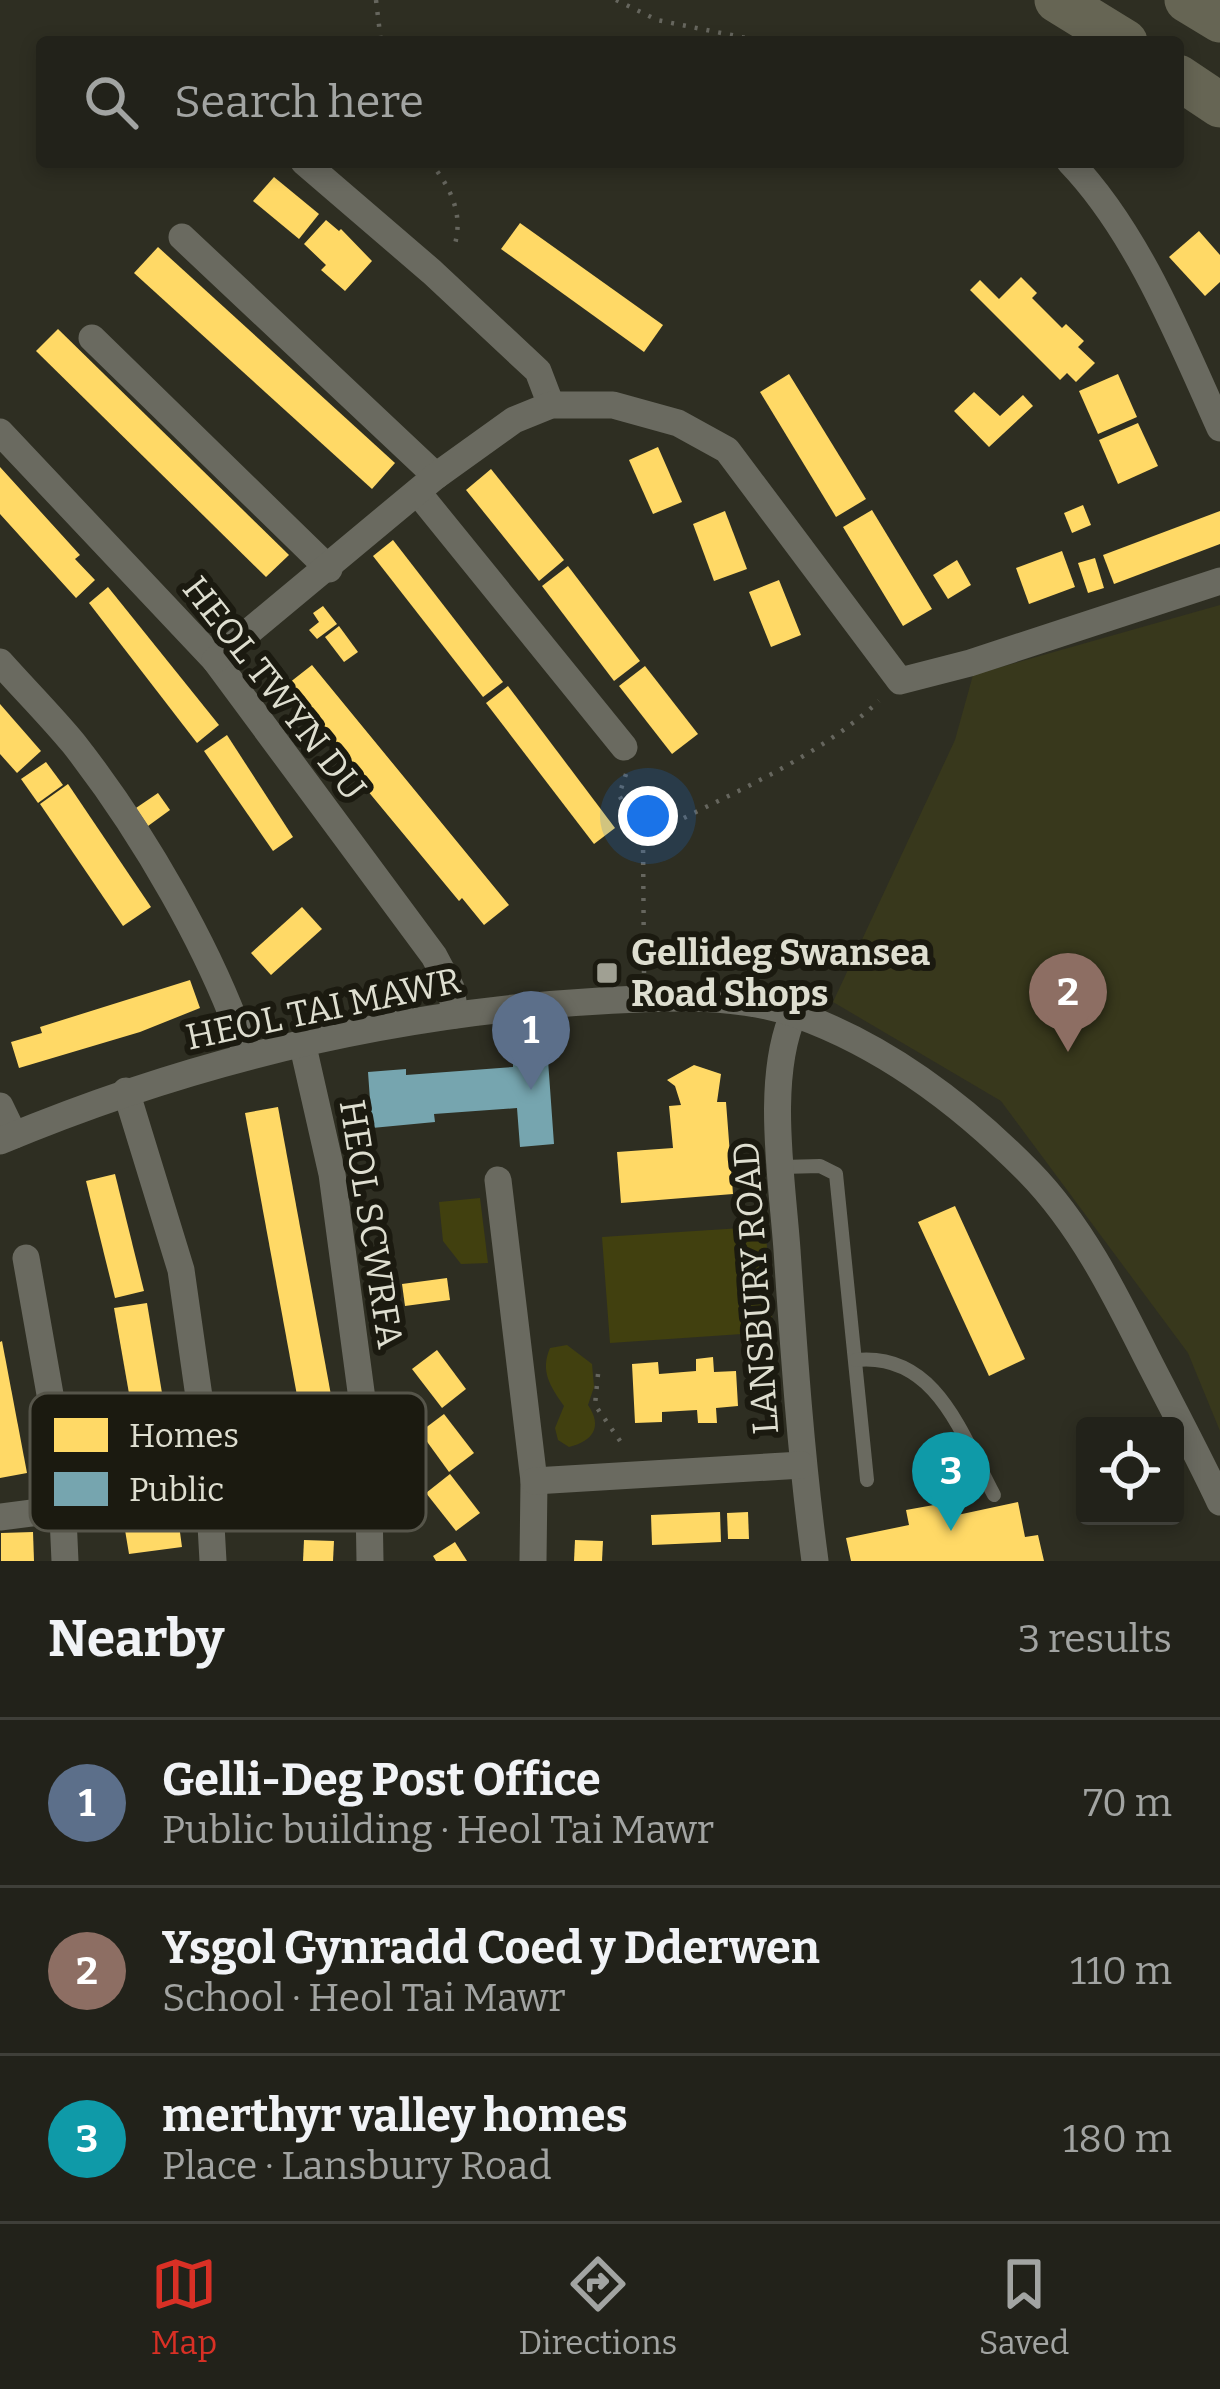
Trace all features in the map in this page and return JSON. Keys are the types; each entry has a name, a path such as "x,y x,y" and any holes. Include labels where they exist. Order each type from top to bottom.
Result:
{"highway":[{"path":"1057,0 1115,36"},
{"path":"1187,0 1220,20"},
{"path":"1184,81 1220,105"}],"street":[{"path":"311,168 538,371 550,405"},
{"path":"1075,168 1094,189 1173,322 1220,428"},
{"path":"182,237 427,485 624,747"},
{"path":"92,338 328,569"},
{"path":"215,660 427,485 514,420 550,405 614,405 677,423 727,450 900,681 970,663 1220,581"},
{"name":"HEOL TWYN DU","path":"0,432 215,660 434,956 451,988 454,1015"},
{"path":"0,662 74,744 140,839 228,998 248,1056"},
{"name":"HEOL TAI MAWR","path":"7,1138 126,1091 248,1056 454,1015 645,999 718,1000 794,1013 904,1066 955,1104 1031,1174 1067,1218 1111,1288 1220,1502"},
{"name":"LANSBURY ROAD","path":"794,1013 786,1031 779,1077 782,1167 802,1465 815,1561"},
{"name":"HEOL SCWRFA","path":"302,1042 332,1174 361,1393"},
{"path":"126,1091 181,1270 198,1393"},
{"path":"0,1106 7,1138"},
{"path":"498,1180 534,1481 533,1561"},
{"path":"26,1258 50,1393"},
{"path":"534,1481 802,1465"},
{"path":"0,1517 30,1514"},
{"path":"64,1531 65,1561"},
{"path":"211,1531 213,1561"},
{"name":"HEOL SCWRFA","path":"369,1531 370,1561"}],"lane":[{"path":"782,1167 820,1166 836,1174 867,1480"},
{"path":"856,1360 880,1357 920,1375 945,1404 994,1496"}],"path":[{"path":"376,0 380,36"},
{"path":"616,0 657,20 736,36"},
{"path":"432,272 456,246 458,209 435,168"},
{"path":"643,839 803,754 859,719 900,681"},
{"path":"624,747 633,753 619,795 643,839 645,999"},
{"path":"598,1374 595,1405 645,1474"}],"shaded area":[{"path":"1220,605 1220,1431 1188,1353 1001,1101 833,1002 955,740 973,675"},
{"path":"480,1198 488,1263 461,1264 443,1241 439,1202"},
{"path":"765,1220 773,1332 610,1343 602,1237 742,1228 742,1221"},
{"path":"567,1345 592,1364 594,1387 588,1405 595,1420 590,1437 569,1447 558,1440 555,1428 564,1406 546,1371 550,1348"}],"building: Homes":[{"path":"274,177 319,214 299,239 253,201"},
{"path":"326,220 372,261 345,291 321,270 326,265 304,244"},
{"path":"520,223 663,325 644,352 501,249"},
{"path":"1199,231 1220,255 1220,282 1205,296 1169,257"},
{"path":"158,247 395,463 372,489 134,273"},
{"path":"1021,277 1037,293 1032,298 1062,328 1066,324 1084,341 1078,347 1095,363 1076,382 1067,373 1060,380 970,290 980,280 999,299"},
{"path":"58,329 289,555 266,577 36,351"},
{"path":"789,374 866,499 836,517 760,392"},
{"path":"1118,374 1137,417 1098,434 1079,391"},
{"path":"974,392 1000,416 1023,395 1033,406 989,447 954,411"},
{"path":"1138,423 1158,466 1118,484 1099,440"},
{"path":"658,447 682,502 653,514 629,460"},
{"path":"0,467 80,555 75,559 95,580 76,598 0,514"},
{"path":"491,469 564,560 539,581 466,490"},
{"path":"1083,505 1091,525 1072,533 1064,513"},
{"path":"872,510 932,609 903,626 843,527"},
{"path":"725,511 747,569 714,581 693,524"},
{"path":"1220,511 1220,544 1114,584 1103,555"},
{"path":"393,540 503,682 483,697 373,556"},
{"path":"1062,551 1075,587 1029,604 1016,568"},
{"path":"1095,558 1104,588 1088,593 1078,563"},
{"path":"957,560 971,585 948,599 933,575"},
{"path":"568,566 640,661 614,681 542,586"},
{"path":"779,580 801,635 771,647 749,592"},
{"path":"108,587 219,725 197,743 89,603"},
{"path":"323,606 337,624 317,639 309,630 319,622 313,613"},
{"path":"339,626 358,652 344,662 325,637"},
{"path":"312,665 509,905 484,925 304,714 310,709 289,683"},
{"path":"645,666 698,734 672,754 619,686"},
{"path":"508,686 615,828 594,844 486,703"},
{"path":"0,704 41,751 17,773 0,754"},
{"path":"227,735 293,837 273,851 204,751"},
{"path":"46,762 63,785 38,803 21,779"},
{"path":"68,784 151,907 123,926 40,804"},
{"path":"158,793 170,810 148,826 136,808"},
{"path":"302,907 322,929 271,975 251,953"},
{"path":"190,980 200,1008 140,1032 19,1068 11,1042 42,1033 40,1027"},
{"path":"694,1065 721,1074 717,1102 726,1102 733,1194 621,1203 617,1152 673,1148 669,1106 681,1105 675,1086 667,1080"},
{"path":"278,1107 331,1393 297,1393 245,1113"},
{"path":"115,1174 144,1291 115,1298 86,1181"},
{"path":"955,1206 1025,1359 989,1376 918,1222"},
{"path":"447,1278 450,1300 405,1306 402,1284"},
{"path":"147,1303 162,1393 129,1393 114,1308"},
{"path":"0,1342 27,1473 0,1478"},
{"path":"437,1350 466,1389 442,1408 412,1369"},
{"path":"713,1357 714,1372 736,1371 738,1406 716,1408 717,1423 698,1423 697,1410 662,1412 662,1422 635,1423 632,1364 658,1362 659,1374 696,1371 696,1359"},
{"path":"444,1414 474,1453 449,1472 426,1440 426,1428"},
{"path":"450,1474 480,1513 456,1531 426,1493"},
{"path":"1018,1502 1025,1537 1038,1535 1044,1561 851,1561 846,1538 909,1525 906,1510 945,1503 948,1517"},
{"path":"720,1512 721,1542 652,1545 651,1515"},
{"path":"748,1512 749,1539 728,1539 727,1513"},
{"path":"125,1531 180,1531 182,1547 129,1554"},
{"path":"33,1532 34,1561 1,1561 1,1533"},
{"path":"304,1540 334,1541 333,1561 303,1561"},
{"path":"575,1540 603,1541 602,1561 574,1561"},
{"path":"455,1542 467,1561 436,1561 433,1556"}],"building: Public":[{"path":"548,1060 554,1144 520,1147 517,1108 434,1114 435,1122 372,1128 368,1072 406,1069 406,1075"}],"place":[{"name":"Gellideg Swansea Road Shops","path":"607,973"},
{"name":"Ysgol Gynradd Coed y Dderwen","path":"1068,1052"},
{"name":"Gelli-Deg Post Office","path":"531,1090"},
{"name":"merthyr valley homes","path":"951,1531"}]}
